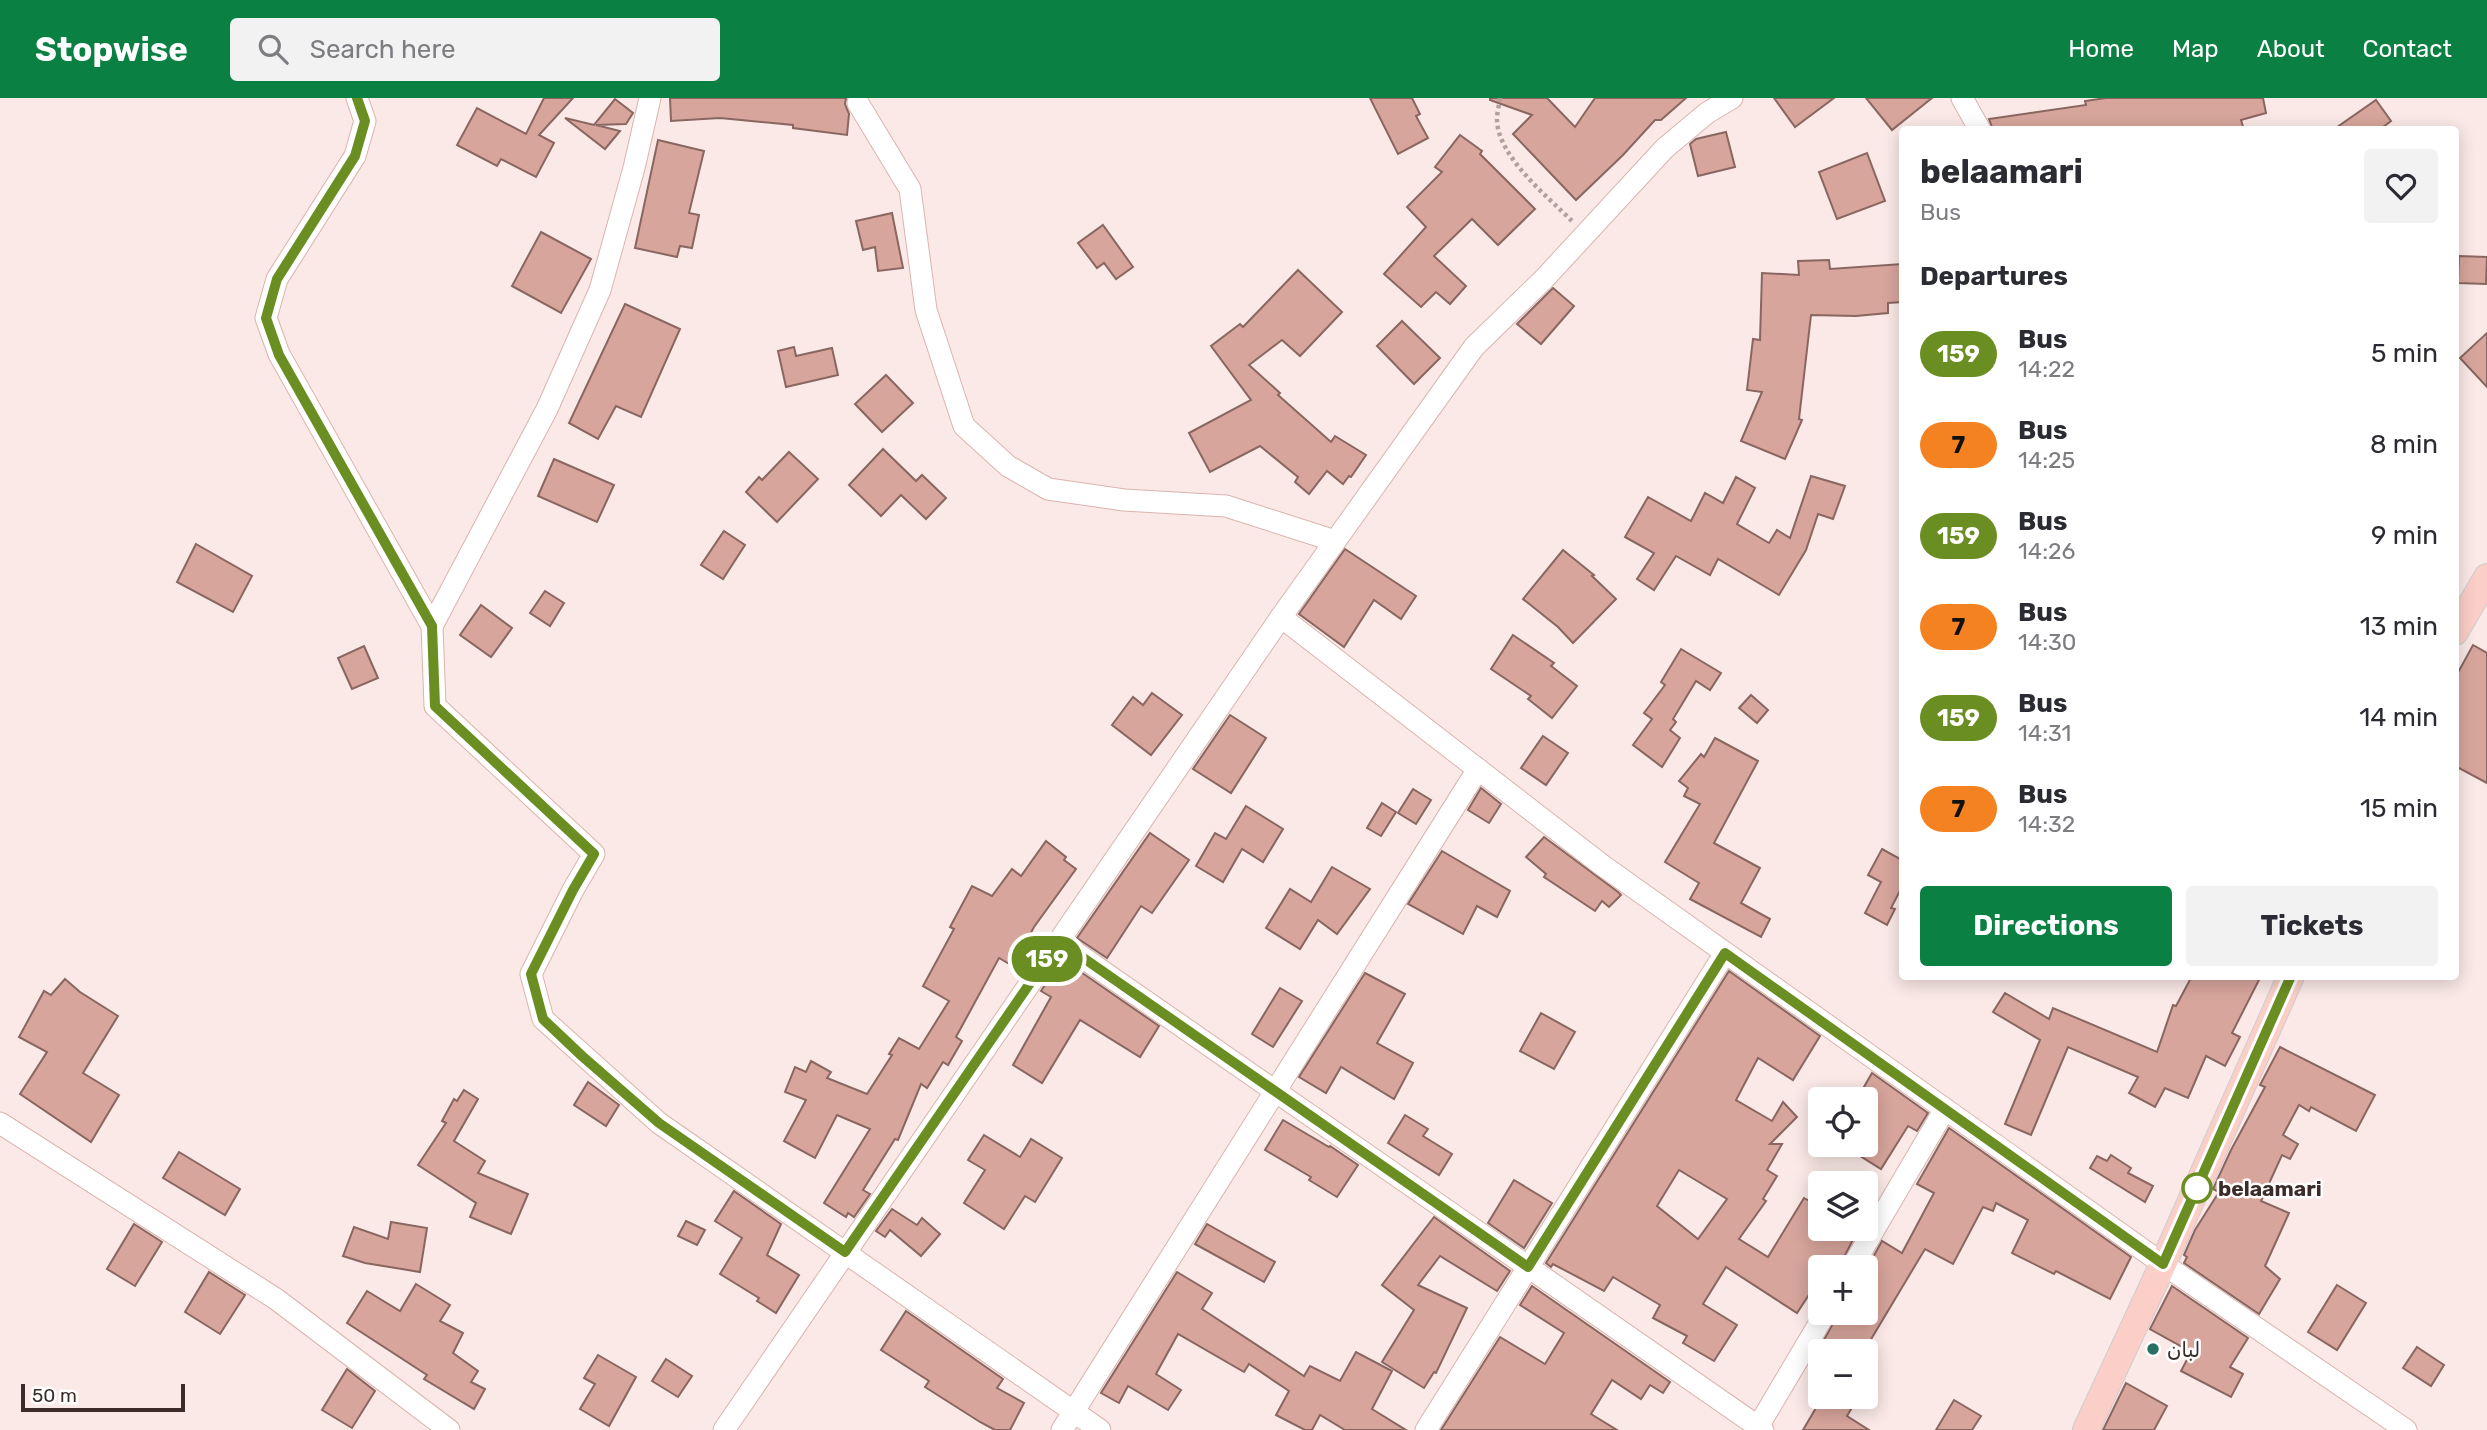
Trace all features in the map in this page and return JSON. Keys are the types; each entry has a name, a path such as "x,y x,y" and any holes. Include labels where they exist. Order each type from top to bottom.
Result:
{"main road":[{"path":"2459,625 2487,577"},
{"path":"2086,1430 2289,980"}],"street":[{"path":"357,98 365,121 355,156 277,279 266,318 279,355 432,626 435,706 594,854 531,974 543,1019 659,1123 845,1252 1068,1421 1100,1430"},
{"path":"432,626 547,409 600,290 634,168 650,98"},
{"path":"724,1430 1281,617 1474,347 1544,279 1665,148 1707,113 1732,98"},
{"path":"1962,98 1978,126"},
{"path":"858,103 910,189 926,310 964,426 1008,466 1048,489 1124,499 1226,506 1335,541"},
{"path":"1281,617 1602,865 2163,1264 2406,1430"},
{"path":"1068,1421 1478,769"},
{"path":"1059,941 1759,1429 1819,1325"},
{"path":"1426,1430 1725,953"},
{"path":"1859,1255 1945,1109"},
{"path":"0,1123 276,1299 449,1430"}],"path":[{"path":"1500,98 1497,122 1507,150 1533,183 1586,234"}],"building":[{"path":"544,98 573,98 539,135 554,143 536,177 501,159 497,166 457,145 477,108 526,134"},
{"path":"670,98 846,98 849,114 847,135 793,128 793,125 720,118 671,121"},
{"path":"1370,98 1412,98 1420,114 1416,116 1428,138 1398,154"},
{"path":"1490,98 1547,98 1575,127 1595,98 1686,98 1661,120 1655,120 1576,200 1513,134 1532,115"},
{"path":"1774,98 1834,98 1795,127"},
{"path":"1866,98 1932,98 1892,130"},
{"path":"2106,98 2263,98 2266,113 2241,120 2243,126 1992,126 1989,119 2086,105 2085,101"},
{"path":"615,99 633,113 626,124 596,125 620,131 605,149 565,118 594,125"},
{"path":"2376,100 2391,121 2384,126 2339,126"},
{"path":"1726,132 1735,167 1698,176 1690,144 1696,139"},
{"path":"1460,135 1482,151 1480,154 1535,209 1498,245 1472,219 1434,256 1466,286 1450,304 1436,292 1421,307 1384,274 1426,227 1407,207 1442,172 1435,167"},
{"path":"658,140 704,151 689,213 699,215 692,248 680,246 677,257 635,248"},
{"path":"1867,153 1885,201 1837,219 1819,172"},
{"path":"892,213 903,268 878,271 875,247 863,250 856,221"},
{"path":"1103,225 1133,267 1116,279 1104,263 1097,268 1078,243"},
{"path":"541,232 591,259 561,313 512,286"},
{"path":"2459,256 2487,257 2486,284 2459,283"},
{"path":"1829,260 1830,269 1899,264 1899,302 1888,303 1888,313 1856,316 1811,315 1799,419 1802,420 1785,459 1741,441 1762,392 1747,390 1753,339 1760,340 1762,273 1799,275 1798,261"},
{"path":"1298,270 1342,312 1300,356 1282,340 1249,365 1331,442 1335,436 1366,455 1343,484 1327,471 1309,494 1295,482 1298,477 1260,446 1210,472 1189,433 1251,400 1211,346 1240,324 1243,327"},
{"path":"1553,288 1574,306 1541,344 1517,324"},
{"path":"625,304 680,329 641,417 616,406 598,439 569,423"},
{"path":"1402,321 1440,358 1414,384 1377,346"},
{"path":"2487,333 2487,387 2460,358"},
{"path":"794,347 796,356 832,348 838,375 786,387 778,351"},
{"path":"886,375 913,403 882,432 855,404"},
{"path":"883,449 916,481 922,475 946,498 926,519 901,495 881,516 849,485"},
{"path":"789,452 818,479 777,522 746,492 759,477 762,480"},
{"path":"554,459 614,485 597,522 538,496"},
{"path":"1811,476 1845,486 1833,519 1818,514 1806,550 1779,595 1718,559 1710,575 1676,556 1654,590 1637,579 1654,553 1625,537 1648,497 1691,521 1705,493 1723,503 1736,477 1755,488 1737,524 1769,543 1777,530 1790,538"},
{"path":"724,531 745,545 723,579 701,565"},
{"path":"196,544 252,576 233,612 177,582"},
{"path":"1345,549 1416,596 1401,619 1374,600 1344,647 1299,614"},
{"path":"1563,550 1594,575 1592,576 1616,599 1573,643 1558,627 1523,599"},
{"path":"545,591 564,603 550,626 530,613"},
{"path":"481,605 512,628 491,657 460,635"},
{"path":"1513,635 1554,663 1551,666 1577,686 1552,718 1528,699 1531,696 1491,669"},
{"path":"2473,645 2487,653 2487,783 2459,768 2459,671"},
{"path":"364,646 378,678 352,689 338,658"},
{"path":"1681,649 1721,673 1710,690 1696,681 1673,719 1676,722 1670,730 1680,738 1662,767 1633,745 1652,719 1644,713 1665,685 1661,682"},
{"path":"1152,693 1182,715 1151,755 1112,725 1133,697 1143,705"},
{"path":"1751,695 1768,710 1757,723 1739,708"},
{"path":"1230,715 1266,738 1231,793 1193,769"},
{"path":"1543,736 1568,753 1546,785 1521,768"},
{"path":"1715,738 1758,761 1714,843 1760,868 1741,903 1770,919 1761,937 1690,899 1699,883 1665,862 1700,804 1684,796 1688,788 1679,781 1701,754 1704,757"},
{"path":"1481,788 1501,804 1489,823 1468,810"},
{"path":"1413,789 1431,800 1416,824 1398,813"},
{"path":"1382,803 1396,812 1381,836 1367,828"},
{"path":"1246,806 1283,829 1263,862 1242,849 1223,882 1196,866 1215,833 1226,839"},
{"path":"1150,833 1189,860 1152,913 1141,906 1107,958 1077,938"},
{"path":"1544,837 1621,895 1609,907 1602,901 1595,911 1544,877 1546,874 1526,857"},
{"path":"1046,841 1076,869 1034,927 1013,966 999,958 956,1037 962,1041 948,1065 943,1062 927,1088 921,1084 898,1140 895,1139 863,1190 870,1194 854,1217 848,1213 846,1217 824,1203 870,1129 837,1115 815,1158 784,1141 806,1100 785,1092 795,1067 806,1072 811,1061 831,1072 827,1078 867,1094 892,1055 889,1054 899,1038 919,1049 949,1001 923,986 954,929 950,927 972,886 992,896 1012,869 1021,876"},
{"path":"1882,849 1899,858 1899,893 1891,908 1895,909 1887,925 1865,913 1881,882 1868,875"},
{"path":"1442,851 1510,891 1497,917 1477,906 1463,934 1408,904"},
{"path":"1332,867 1370,889 1337,934 1318,920 1300,949 1266,928 1290,889 1311,902"},
{"path":"1062,959 1159,1026 1140,1057 1080,1020 1042,1083 1013,1065 1051,997 1041,991"},
{"path":"1729,971 1820,1036 1793,1080 1758,1058 1736,1100 1772,1121 1783,1102 1797,1117 1770,1144 1782,1144 1767,1170 1777,1176 1763,1199 1766,1201 1739,1239 1768,1257 1804,1198 1808,1200 1808,1241 1852,1241 1845,1255 1808,1255 1808,1296 1797,1313 1726,1267 1703,1304 1737,1325 1714,1361 1683,1343 1687,1336 1653,1318 1660,1305 1613,1277 1604,1291 1553,1264 1551,1267 1546,1263","holes":["1679,1170 1727,1199 1698,1239 1657,1206"]},
{"path":"1365,973 1405,994 1377,1043 1413,1063 1394,1099 1341,1067 1326,1093 1299,1077"},
{"path":"65,979 118,1016 83,1073 119,1095 91,1142 20,1094 47,1052 19,1037 44,991 51,995"},
{"path":"2190,980 2259,980 2232,1033 2240,1037 2225,1066 2206,1056 2188,1098 2165,1088 2155,1107 2129,1093 2138,1077 2068,1047 2031,1135 2005,1124 2040,1040 1993,1012 2005,993 2049,1019 2053,1008 2157,1052 2173,1005 2176,1006"},
{"path":"1280,988 1302,1001 1273,1047 1252,1034"},
{"path":"1541,1013 1575,1032 1554,1069 1520,1051"},
{"path":"2280,1047 2375,1095 2356,1131 2311,1107 2309,1111 2299,1105 2283,1135 2298,1144 2290,1159 2282,1155 2261,1201 2289,1213 2265,1266 2280,1279 2259,1314 2184,1263 2187,1257 2184,1255 2195,1230 2219,1192 2213,1189 2265,1087 2260,1085"},
{"path":"1872,1073 1928,1113 1917,1131 1908,1126 1881,1169 1862,1157 1878,1157 1878,1087 1864,1087"},
{"path":"588,1082 619,1105 606,1126 574,1105"},
{"path":"464,1090 478,1099 454,1141 485,1161 478,1173 528,1194 511,1234 470,1217 476,1203 418,1165 446,1123 442,1121 454,1099 457,1101"},
{"path":"1405,1115 1428,1129 1423,1136 1452,1154 1439,1175 1388,1143"},
{"path":"1283,1120 1358,1165 1337,1197 1309,1180 1311,1177 1265,1150"},
{"path":"1949,1128 2131,1257 2110,1299 2056,1271 2054,1274 2012,1253 2028,1220 1996,1203 1993,1211 1983,1207 1953,1264 1925,1249 1871,1339 1824,1339 1832,1325 1878,1325 1878,1255 1874,1255 1882,1241 1902,1253 1934,1193 1917,1184"},
{"path":"984,1135 1020,1157 1031,1139 1062,1158 1035,1202 1025,1196 1004,1229 964,1203 985,1170 968,1160"},
{"path":"179,1152 240,1189 225,1215 163,1178"},
{"path":"2111,1155 2131,1168 2128,1173 2153,1186 2145,1202 2090,1168 2097,1156 2107,1161"},
{"path":"1514,1180 1552,1203 1524,1248 1488,1223"},
{"path":"734,1191 781,1224 767,1255 799,1275 776,1313 757,1301 759,1298 720,1274 742,1238 715,1221"},
{"path":"892,1209 917,1225 922,1218 940,1234 921,1256 890,1230 885,1237 876,1231"},
{"path":"1434,1217 1510,1271 1497,1291 1440,1256 1418,1285 1467,1308 1436,1373 1434,1372 1424,1388 1382,1362 1414,1310 1382,1285"},
{"path":"686,1221 705,1230 697,1245 678,1236"},
{"path":"391,1222 427,1228 420,1272 365,1263 343,1256 354,1227 388,1239"},
{"path":"134,1224 162,1242 135,1286 107,1269"},
{"path":"1207,1224 1275,1262 1264,1282 1195,1244"},
{"path":"209,1272 245,1295 220,1334 185,1312"},
{"path":"1177,1272 1212,1293 1202,1309 1304,1376 1310,1366 1340,1381 1356,1352 1392,1371 1372,1409 1406,1430 1345,1430 1320,1415 1312,1430 1305,1430 1276,1415 1289,1391 1249,1364 1244,1372 1178,1334 1156,1374 1181,1390 1168,1410 1128,1386 1119,1403 1101,1393"},
{"path":"416,1284 450,1305 440,1321 463,1333 453,1353 478,1371 471,1382 485,1389 474,1409 424,1379 427,1375 347,1323 367,1291 400,1311"},
{"path":"2337,1285 2366,1303 2337,1350 2308,1332"},
{"path":"1532,1286 1670,1382 1663,1393 1650,1385 1641,1399 1612,1380 1591,1414 1617,1430 1441,1430 1500,1337 1545,1364 1564,1333 1520,1305"},
{"path":"2172,1286 2248,1338 2230,1367 2243,1374 2231,1397 2181,1371 2191,1352 2150,1329"},
{"path":"906,1311 1003,1379 997,1388 1024,1403 1010,1430 995,1430 980,1422 925,1387 929,1381 881,1350"},
{"path":"2417,1347 2444,1365 2431,1386 2403,1368"},
{"path":"598,1355 636,1377 609,1426 580,1409 595,1384 584,1378"},
{"path":"666,1359 692,1376 678,1397 652,1381"},
{"path":"347,1369 375,1391 352,1428 322,1410"},
{"path":"2126,1383 2167,1406 2154,1430 2103,1430"},
{"path":"1954,1400 1981,1416 1972,1430 1936,1430"},
{"path":"1815,1409 1851,1409 1847,1416 1869,1430 1803,1430"}],"bus line":[{"name":"159","path":"357,98 365,121 355,156 277,279 266,318 279,355 432,626 435,706 594,854 531,974 543,1019 659,1123 845,1252 1059,941 1528,1267 1725,953 2163,1264 2289,980"}],"place":[{"name":"belaamari","path":"2197,1188"},
{"name":"لبان","path":"2153,1349"}]}
